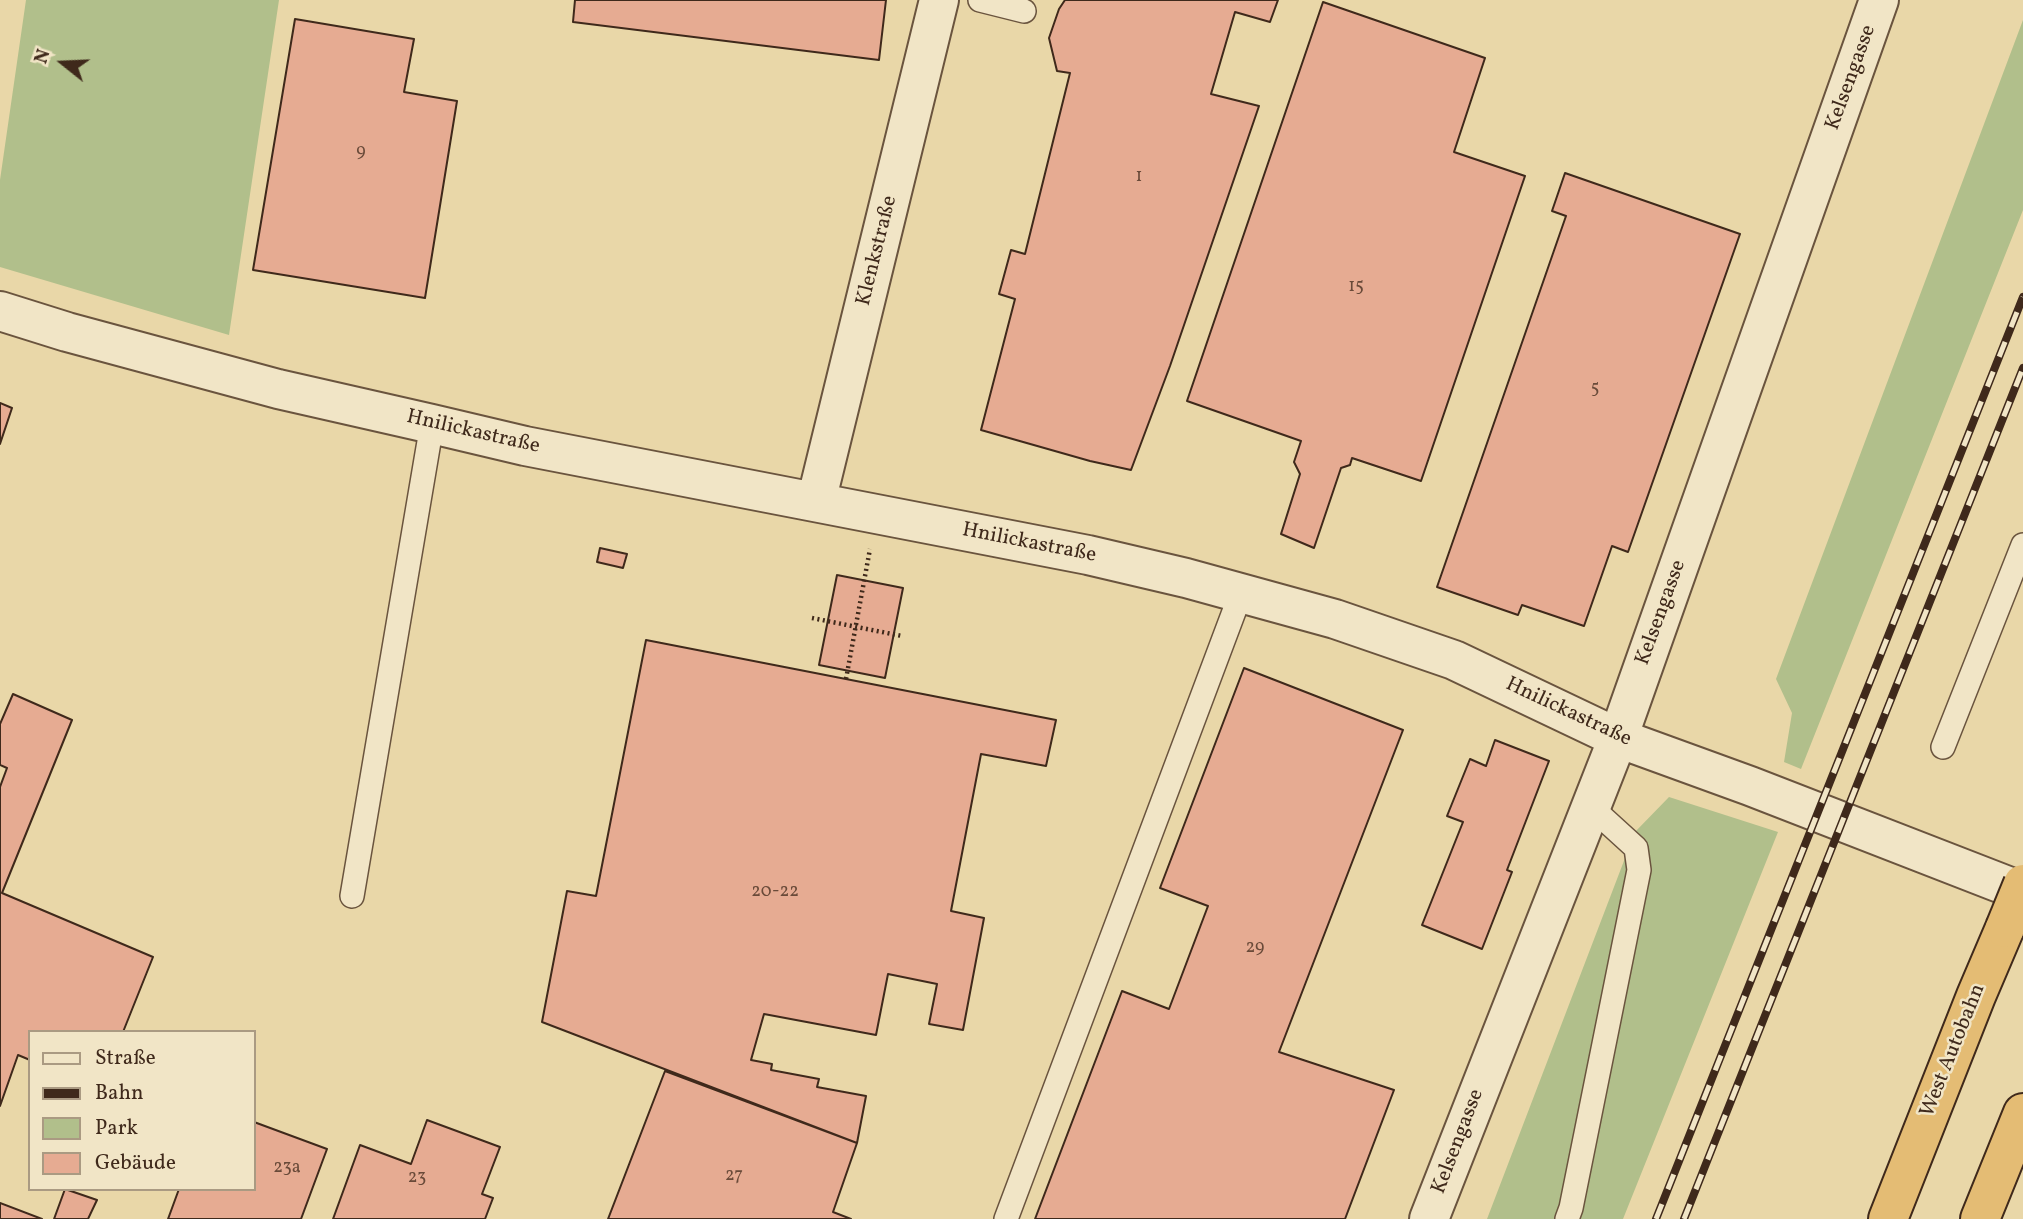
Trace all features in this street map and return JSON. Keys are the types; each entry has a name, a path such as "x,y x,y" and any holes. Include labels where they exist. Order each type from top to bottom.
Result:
{"highway":[{"name":"West Autobahn","path":"1888,1219 2023,884"},
{"path":"1980,1219 2023,1113"}],"street":[{"name":"Klenkstraße","path":"816,502 939,0"},
{"name":"Kelsengasse","path":"1429,1219 1618,738 1879,0"},
{"name":"Hnilickastraße","path":"0,311 67,332 278,389 525,446 1088,555 1241,593 1384,635 1454,660 1618,738 2023,892"}],"lane":[{"path":"981,0 1024,11"},
{"path":"352,896 432,424"},
{"path":"1943,747 2023,545"},
{"path":"1006,1219 1241,593"},
{"path":"1567,1219 1580,1167 1639,870 1636,848 1591,807"}],"path":[{"path":"846,679 877,514"},
{"path":"812,618 902,636"}],"green space":[{"path":"26,0 279,0 229,335 0,267 0,180"},
{"path":"2023,20 2023,210 1801,769 1784,762 1792,713 1776,679"},
{"path":"1669,797 1778,832 1623,1219 1487,1219 1635,832"}],"building":[{"path":"575,0 886,0 879,60 573,22"},
{"path":"1065,0 1278,0 1270,22 1235,12 1211,94 1259,106 1170,366 1131,470 981,430 1015,299 999,294 1011,250 1025,254 1070,73 1057,71 1049,38"},
{"path":"1323,2 1485,58 1454,152 1525,176 1421,481 1352,458 1350,465 1341,468 1314,548 1281,534 1300,474 1294,462 1301,441 1187,401"},
{"path":"295,19 414,39 404,92 457,101 425,298 253,270"},
{"path":"1565,173 1740,234 1628,552 1612,546 1584,626 1522,605 1518,615 1437,587 1566,216 1552,211"},
{"path":"0,403 12,408 0,444"},
{"path":"600,548 627,554 623,568 597,562"},
{"path":"837,575 903,588 885,678 819,665"},
{"path":"646,640 1056,720 1046,766 981,754 951,911 984,918 963,1030 929,1024 937,984 888,974 876,1035 764,1014 751,1060 772,1064 771,1070 819,1079 817,1087 866,1096 857,1143 542,1022 567,891 596,896"},
{"path":"1244,668 1403,730 1279,1052 1394,1090 1345,1219 1035,1219 1122,991 1169,1009 1208,906 1160,888"},
{"path":"13,694 72,720 2,893 153,957 124,1030 28,1030 28,1059 18,1055 0,1106 0,787 7,768 0,765 0,724"},
{"path":"1495,740 1549,761 1507,870 1512,872 1482,949 1422,925 1463,822 1447,816 1470,759 1486,766"},
{"path":"665,1071 857,1143 833,1212 851,1219 608,1219"},
{"path":"427,1120 500,1147 482,1194 493,1198 485,1219 333,1219 360,1145 411,1164"},
{"path":"256,1123 327,1149 301,1219 168,1219 178,1191 256,1191"},
{"path":"64,1191 97,1200 88,1219 54,1219"},
{"path":"0,1203 42,1219 0,1219"}],"railway":[{"path":"1656,1219 2023,297"},
{"path":"1684,1219 2023,368"}]}
